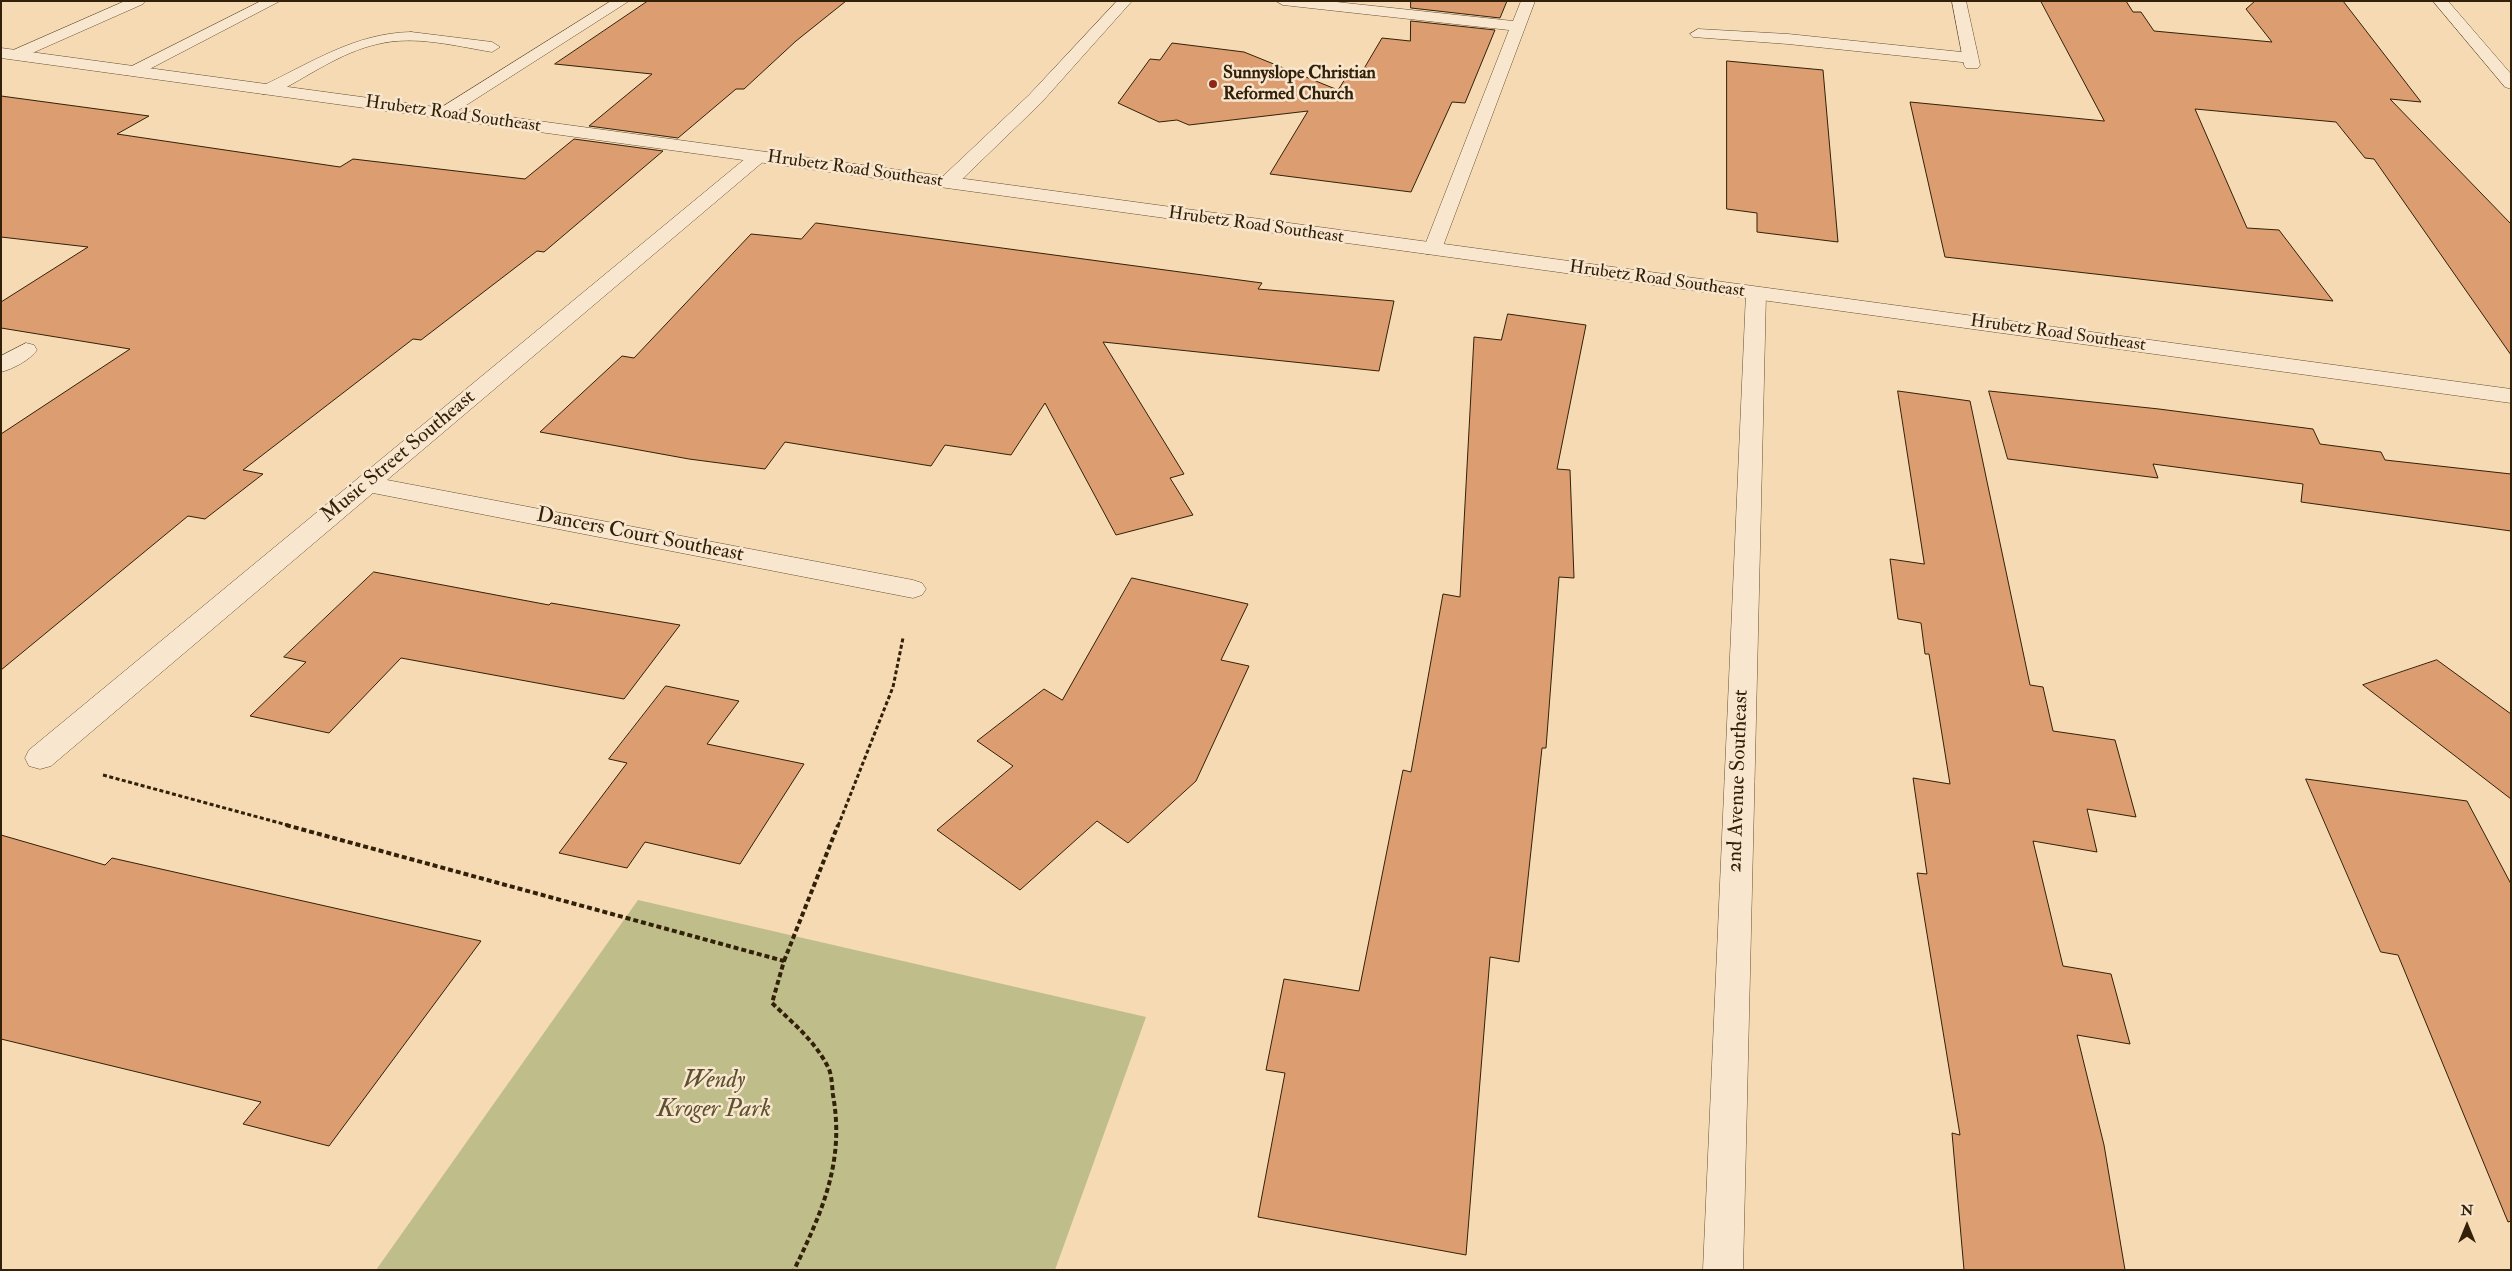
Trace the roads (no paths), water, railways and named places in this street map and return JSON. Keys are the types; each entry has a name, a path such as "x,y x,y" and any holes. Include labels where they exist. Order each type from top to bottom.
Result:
{"street":[{"path":"8,54 138,1"},
{"path":"132,72 273,1"},
{"path":"440,114 622,1"},
{"path":"947,183 1035,99 1125,1"},
{"path":"1283,1 1518,26"},
{"path":"1433,250 1528,1"},
{"path":"1698,34 1772,38 1972,61 1959,1"},
{"path":"2440,1 2511,84"},
{"path":"268,90 359,45 382,38 412,36 492,47"},
{"name":"Hrubetz Road Southeast","path":"8,54 2511,396"},
{"name":"Music Street Southeast","path":"40,758 758,157"},
{"name":"2nd Avenue Southeast","path":"1723,1270 1756,293"},
{"path":"1,365 26,350"},
{"name":"Dancers Court Southeast","path":"367,484 912,589"}],"place":[{"name":"Sunnyslope Christian Reformed Church","path":"1213,84"}],"park label":[{"name":"Wendy Kroger Park","path":"714,1096"}]}
